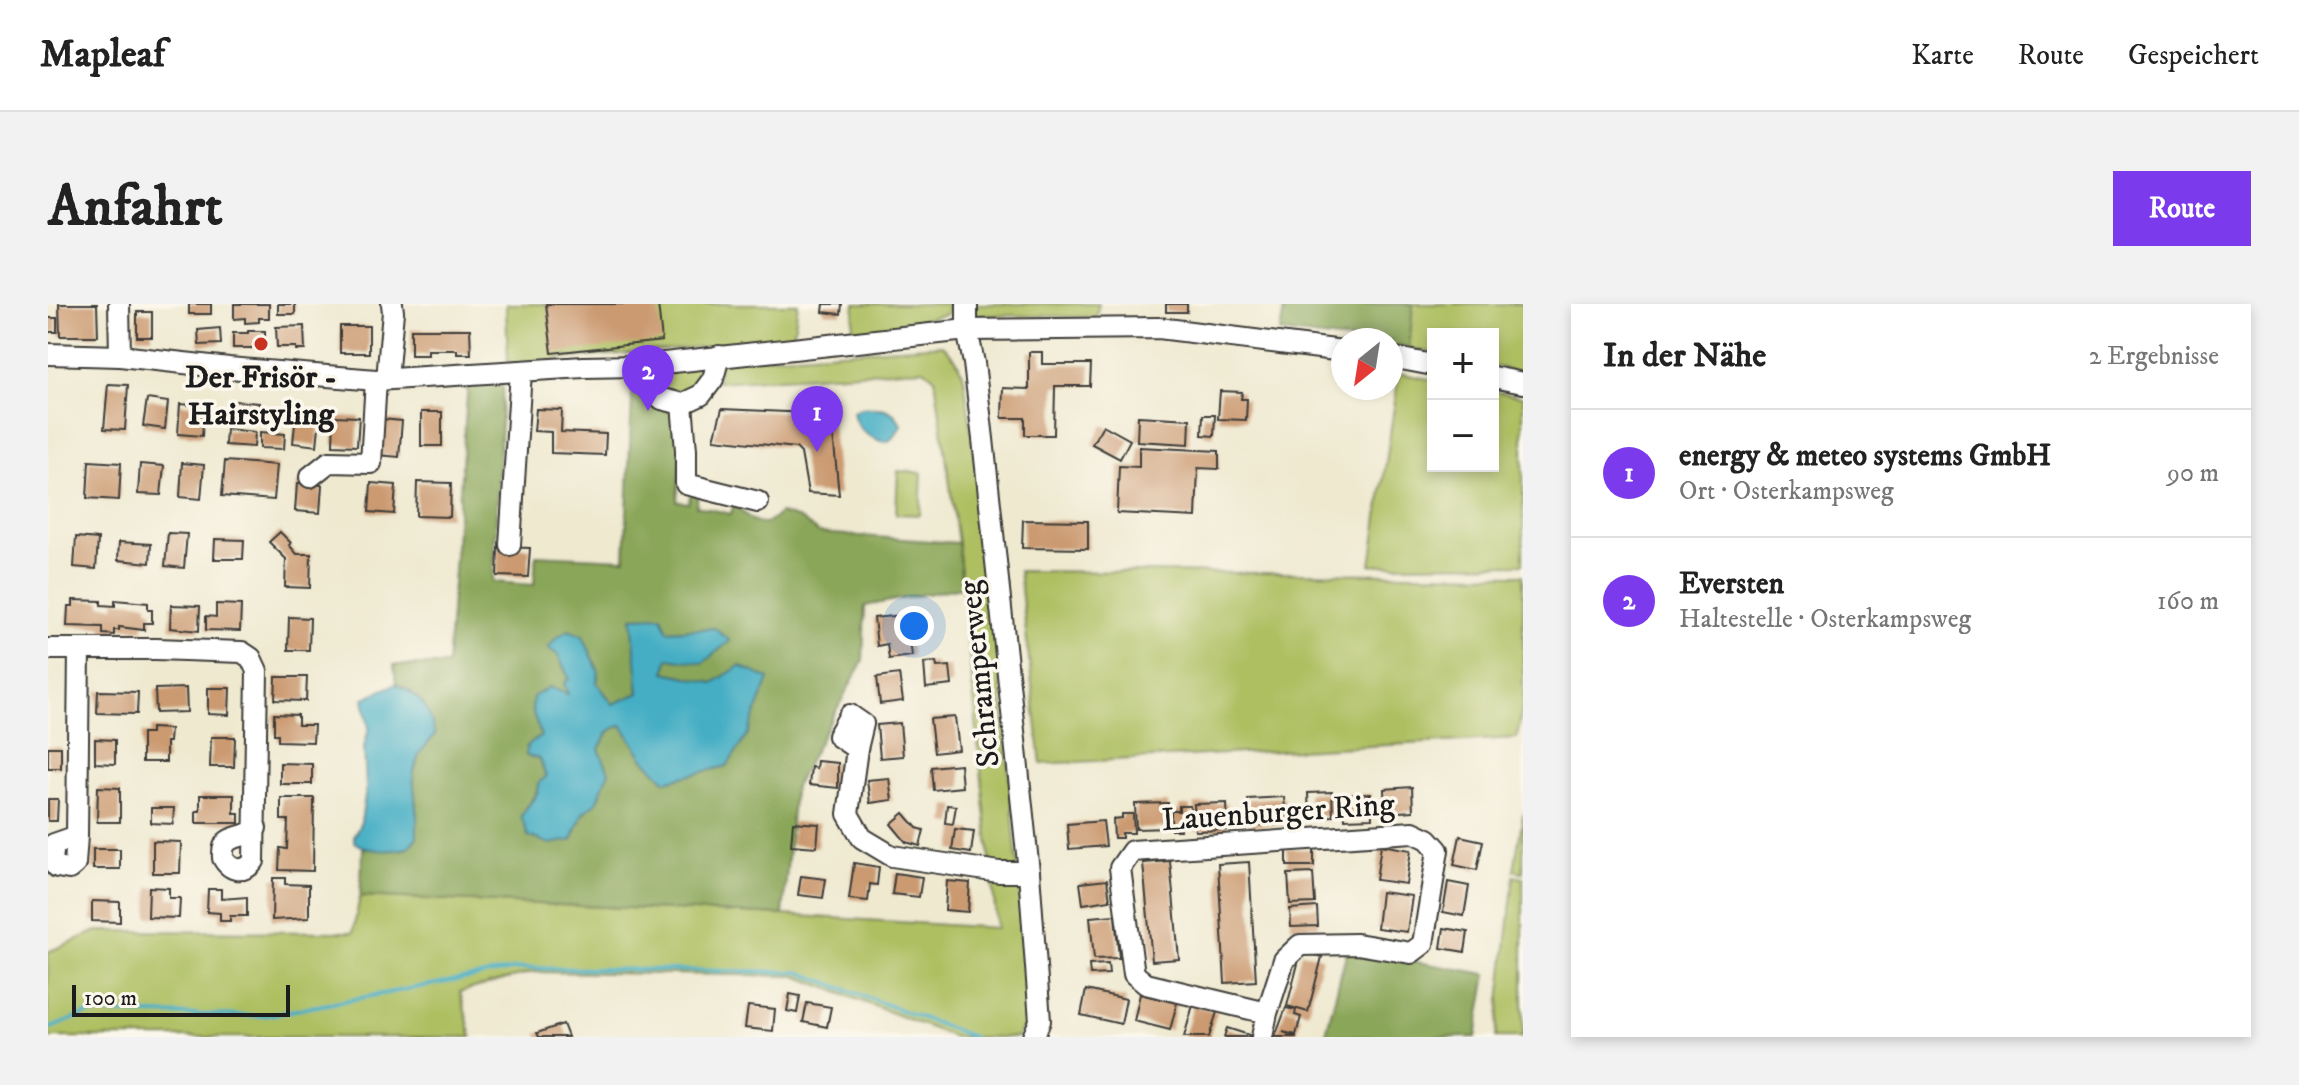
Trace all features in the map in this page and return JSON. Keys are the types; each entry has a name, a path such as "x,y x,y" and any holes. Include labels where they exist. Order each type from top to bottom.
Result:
{"street":[{"path":"119,304 120,356"},
{"path":"310,477 329,462 371,463 392,304"},
{"name":"Schramperweg","path":"967,304 967,330 981,424 1029,872 1040,1021 1033,1037"},
{"path":"48,354 120,356 381,379 637,366 967,330 1159,328 1331,350"},
{"path":"637,366 642,383 662,399 682,404 701,395 713,379 719,356"},
{"path":"1403,359 1427,364"},
{"path":"510,545 521,371"},
{"path":"1499,378 1523,383"},
{"path":"682,404 686,484 758,502"},
{"path":"48,649 242,652 251,658 257,671 256,828"},
{"path":"77,836 79,649"},
{"path":"857,749 848,814 862,838 892,856 999,872 1029,872"},
{"name":"Lauenburger Ring","path":"1262,1037 1284,960 1300,945 1357,944 1411,953 1423,944 1438,850 1428,839 1413,832 1132,851 1120,868 1134,974 1146,984 1267,1013"}],"green space":[{"path":"506,304 798,304 793,339 508,364"},
{"path":"855,304 949,304 947,314 852,335"},
{"path":"975,304 1099,304 1096,317 975,315"},
{"path":"1285,304 1413,304 1409,348 1403,347 1403,328 1331,328 1331,338 1280,332"},
{"path":"1413,304 1523,304 1523,373 1499,367 1499,328 1427,328 1427,352 1409,348"},
{"path":"943,345 956,359 964,378 991,573 1031,1018 1018,1037 954,1037 796,976 533,972 460,992 472,1037 48,1037 48,952 97,931 353,932 360,896 997,928 958,543 935,378 924,369 717,382 721,360"},
{"path":"709,364 697,390 678,398 648,379 644,369"},
{"path":"633,373 680,410 677,501 688,503 691,493 698,495 696,506 731,514 734,503 755,522 767,522 779,513 800,519 819,533 958,543 962,587 865,606 863,661 794,788 783,915 360,896 363,848 408,848 417,837 413,775 419,754 412,692 396,684 394,665 447,665 468,382 503,379 493,582 534,585 536,555 625,559","holes":["633,617 668,631 715,628 668,658 665,672 713,683 644,759 622,725 609,731 599,749 596,803 583,813 572,840 521,816 546,777 539,758 527,756 527,746 541,736 532,710 569,695 564,684 569,678 558,655 557,637 568,631 583,637 597,683 613,704 639,694"]},
{"path":"1403,374 1427,379 1427,472 1499,472 1499,392 1523,397 1523,564 1371,565 1395,400 1403,400"},
{"path":"898,471 922,473 920,515 896,514"},
{"path":"1019,571 1523,575 1523,702 1517,738 1041,764"},
{"path":"1523,813 1523,873 1514,870"},
{"path":"1514,876 1523,878 1523,1037 1496,1037"},
{"path":"1347,950 1487,974 1476,1037 1325,1037"}],"water":[{"path":"860,408 879,408 894,414 901,425 895,436 887,442 865,433 854,418 853,412"},
{"path":"662,616 668,631 715,628 730,641 703,663 668,658 665,672 713,683 740,666 769,679 748,734 727,766 666,781 644,759 622,725 609,731 599,749 609,772 596,803 583,813 572,840 550,844 528,836 521,816 537,794 538,783 546,777 539,758 526,756 527,746 541,736 532,710 533,697 549,687 568,694 564,684 569,678 558,655 548,648 557,637 569,630 583,636 599,672 597,683 613,704 639,693 632,617"},
{"path":"396,684 423,704 435,735 419,754 413,775 417,837 408,848 380,850 354,842 361,822 366,789 364,747 369,728 364,698"}],"building":[{"path":"59,304 97,304 98,336 60,336"},
{"path":"189,304 211,304 211,314 189,314"},
{"path":"234,304 269,304 269,318 245,323 245,318 234,319"},
{"path":"278,304 295,304 295,314 278,314"},
{"path":"546,304 658,304 662,341 552,353"},
{"path":"824,304 842,304 841,314 823,312"},
{"path":"1166,304 1187,304 1187,312 1166,312"},
{"path":"137,312 152,312 152,337 137,337"},
{"path":"48,318 57,318 57,332 48,332"},
{"path":"304,326 305,350 277,347 276,327"},
{"path":"340,326 369,326 369,353 340,353"},
{"path":"220,328 221,344 199,345 198,330"},
{"path":"411,329 470,329 471,354 457,354 457,350 428,350 428,355 411,355"},
{"path":"265,331 265,348 233,348 233,333"},
{"path":"1029,352 1042,352 1042,364 1091,364 1090,386 1055,386 1054,435 1025,435 1025,418 1002,418 1003,388 1029,389"},
{"path":"108,384 128,385 125,430 104,429"},
{"path":"1220,391 1242,392 1241,399 1247,399 1246,420 1218,419"},
{"path":"147,399 168,402 165,429 143,426"},
{"path":"234,401 259,403 258,418 233,417"},
{"path":"180,404 204,406 202,436 178,434"},
{"path":"536,409 562,410 561,432 606,434 605,455 551,453 551,432 534,431"},
{"path":"722,409 831,414 839,495 808,493 801,453 796,448 714,439"},
{"path":"421,412 442,412 442,446 421,446"},
{"path":"296,414 320,417 317,446 293,443"},
{"path":"1203,415 1215,415 1214,436 1202,435"},
{"path":"334,416 359,417 357,446 333,445"},
{"path":"1138,416 1190,419 1189,444 1137,441"},
{"path":"381,419 402,421 399,457 378,455"},
{"path":"1103,425 1130,440 1120,459 1092,444"},
{"path":"226,429 255,432 254,447 225,445"},
{"path":"260,432 285,434 284,449 260,448"},
{"path":"1139,447 1219,451 1219,469 1198,468 1196,517 1117,513 1119,466 1139,467"},
{"path":"89,461 121,463 119,500 87,498"},
{"path":"225,461 277,465 274,500 222,496"},
{"path":"182,463 204,465 201,499 180,497"},
{"path":"140,464 164,466 161,495 138,494"},
{"path":"417,482 451,483 450,517 416,516"},
{"path":"297,483 322,485 320,513 295,511"},
{"path":"371,483 396,485 394,514 369,512"},
{"path":"1023,520 1088,521 1088,549 1022,548"},
{"path":"280,532 297,554 311,554 310,588 285,587 286,559 269,542"},
{"path":"168,533 187,534 184,568 165,566"},
{"path":"76,537 98,539 96,569 74,567"},
{"path":"215,539 244,540 243,559 214,559"},
{"path":"119,542 151,544 150,563 118,560"},
{"path":"498,547 530,548 528,577 497,576"},
{"path":"73,600 101,601 101,605 115,606 115,600 148,603 148,610 152,610 152,623 144,623 144,630 119,627 119,630 114,630 114,635 103,634 103,627 67,626 68,606 73,606"},
{"path":"216,604 241,605 240,631 206,630 206,616 216,617"},
{"path":"171,605 200,606 199,631 170,628"},
{"path":"903,615 906,641 910,640 912,656 889,659 887,644 877,646 874,618"},
{"path":"289,617 310,618 309,650 288,650"},
{"path":"936,662 937,667 950,666 952,685 926,688 924,663"},
{"path":"899,674 903,701 880,704 877,677"},
{"path":"276,677 307,677 306,701 275,700"},
{"path":"186,688 187,712 156,713 155,689"},
{"path":"208,688 230,688 229,715 208,714"},
{"path":"98,691 138,692 137,714 97,713"},
{"path":"274,714 298,715 298,725 314,725 313,742 278,741 278,734 274,734"},
{"path":"955,717 959,750 934,753 930,719"},
{"path":"900,723 903,756 880,758 877,725"},
{"path":"151,728 170,729 169,742 166,742 166,762 142,762 142,733 151,733"},
{"path":"211,737 235,737 234,767 210,767"},
{"path":"95,739 115,740 115,764 95,763"},
{"path":"48,747 61,747 61,768 48,768"},
{"path":"817,761 838,763 838,788 809,785 811,767 816,768"},
{"path":"280,763 312,764 312,784 280,784"},
{"path":"960,764 962,787 933,790 931,767"},
{"path":"889,778 892,800 870,803 867,780"},
{"path":"98,787 120,788 120,822 97,822"},
{"path":"1412,787 1413,811 1385,813 1384,789"},
{"path":"1332,792 1333,816 1309,817 1308,793"},
{"path":"1371,794 1372,818 1345,819 1344,795"},
{"path":"200,795 234,795 234,813 239,813 239,823 196,823"},
{"path":"1284,797 1286,824 1249,826 1248,799"},
{"path":"281,798 314,798 313,871 279,870 280,848 287,849 288,820 281,820"},
{"path":"48,799 58,799 57,821 48,821"},
{"path":"1168,803 1169,828 1136,829 1135,804"},
{"path":"1227,803 1228,830 1195,831 1194,804"},
{"path":"947,805 956,806 953,824 945,823"},
{"path":"1179,806 1190,806 1191,825 1179,825 1180,830 1171,830 1171,811 1179,811"},
{"path":"151,808 174,808 173,824 151,823"},
{"path":"904,813 917,828 924,830 920,846 906,842 891,824"},
{"path":"1122,814 1133,814 1134,833 1122,833 1122,838 1114,838 1113,819 1122,818"},
{"path":"1103,821 1106,846 1069,849 1067,824"},
{"path":"793,822 819,824 817,847 791,845"},
{"path":"955,829 974,831 971,853 952,850"},
{"path":"1460,836 1483,841 1477,870 1454,865"},
{"path":"153,841 181,842 180,873 153,873"},
{"path":"1381,845 1411,850 1406,884 1376,880"},
{"path":"93,849 120,849 120,869 93,869"},
{"path":"1287,849 1314,849 1314,866 1287,866"},
{"path":"1170,861 1179,959 1152,961 1143,863"},
{"path":"1249,862 1256,981 1225,983 1218,864"},
{"path":"854,863 879,867 877,885 870,884 868,901 849,899"},
{"path":"895,873 922,877 919,897 892,894"},
{"path":"1313,873 1315,903 1290,904 1288,874"},
{"path":"801,876 826,879 823,898 798,895"},
{"path":"273,878 285,878 285,884 309,885 309,918 272,920"},
{"path":"1107,880 1110,900 1083,904 1080,883"},
{"path":"947,881 970,883 968,912 945,910"},
{"path":"1448,882 1469,886 1464,916 1443,912"},
{"path":"149,887 169,888 169,898 180,898 179,918 148,917"},
{"path":"208,889 221,889 221,899 247,897 247,916 230,916 230,921 220,921 220,913 207,912"},
{"path":"1381,892 1412,896 1407,932 1377,928"},
{"path":"92,901 120,902 120,922 92,921"},
{"path":"1317,907 1318,926 1291,927 1290,909"},
{"path":"1115,915 1119,958 1094,959 1090,917"},
{"path":"1444,928 1468,932 1465,952 1441,948"},
{"path":"1301,952 1322,957 1308,1012 1287,1006"},
{"path":"1108,964 1109,974 1090,975 1089,965"},
{"path":"1086,990 1126,999 1121,1024 1081,1015"},
{"path":"790,994 800,996 797,1013 787,1011"},
{"path":"1140,994 1177,1003 1170,1030 1134,1021"},
{"path":"807,1003 831,1007 827,1027 803,1022"},
{"path":"1193,1005 1217,1012 1209,1037 1184,1037"},
{"path":"748,1006 775,1009 773,1031 745,1028"},
{"path":"1286,1008 1296,1010 1295,1015 1301,1017 1296,1035 1283,1032 1297,1037 1275,1037"},
{"path":"563,1024 568,1037 539,1037 537,1033"},
{"path":"1227,1028 1249,1035 1249,1037 1224,1037"}],"waterway":[{"path":"48,1029 89,1013 263,1016 522,968 799,972 973,1037"}],"place":[{"name":"Der Frisör - Hairstyling","path":"261,344"},
{"name":"Eversten","path":"648,411"},
{"name":"energy & meteo systems GmbH","path":"817,452"}]}
